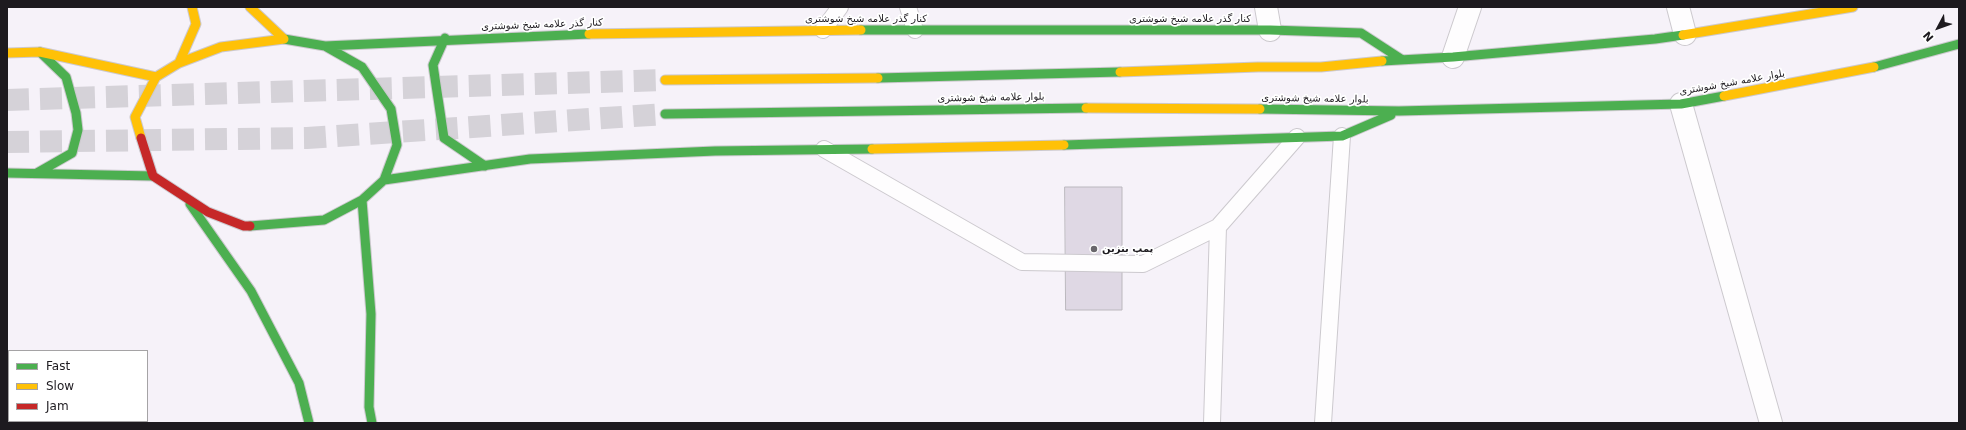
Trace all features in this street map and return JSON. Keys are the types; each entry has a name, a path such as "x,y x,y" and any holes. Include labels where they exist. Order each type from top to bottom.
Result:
{"main road":[{"path":"179,63 196,24 192,7"},
{"path":"250,7 284,39"},
{"name":"بلوار علامه شیخ شوشتری","path":"665,80 985,77 1258,66 1321,67 1401,59 1453,57 1655,39 1836,11 1853,7"},
{"name":"کنار گذر علامه شیخ شوشتری","path":"325,46 445,38 710,31 1270,30 1360,33 1401,59"},
{"path":"445,38 433,65 444,138 485,166"},
{"path":"7,173 153,176 208,212 244,226 324,220 362,200 384,180 397,146 391,109 362,67 325,46 284,39 220,47 179,63 156,77 135,116 153,176"},
{"name":"بلوار علامه شیخ شوشتری","path":"665,114 1137,107 1399,111 1681,104 1858,71 1959,44"},
{"path":"7,53 40,52 156,77"},
{"path":"36,173 72,154 78,130 76,113 66,77 40,52"},
{"path":"384,180 538,159 715,151 1006,147 1342,136 1399,111"},
{"path":"186,198 251,291 299,382 309,423"},
{"path":"362,200 371,314 369,407 372,423"}],"street":[{"path":"1266,7 1270,30"},
{"path":"1453,57 1470,7"},
{"path":"1678,7 1685,34"},
{"path":"1681,104 1771,423"}],"lane":[{"path":"823,30 840,7"},
{"path":"908,7 915,30"},
{"path":"1323,423 1342,136"},
{"path":"824,149 1022,262 1143,264 1218,227 1297,137"},
{"path":"1212,423 1218,227"}],"building":[{"name":"پمپ بنزین","path":"1065,187 1122,187 1122,310 1066,310"}],"tunnel":[{"path":"7,100 665,80"},
{"path":"7,142 307,138 665,114"}],"traffic: fast":[{"path":"861,30 1270,30 1361,33 1401,59"},
{"path":"325,46 589,34"},
{"path":"1382,61 1453,57 1655,39 1683,35"},
{"path":"445,38 433,65 444,138 485,166"},
{"path":"250,226 324,220 362,200 384,180 397,145 391,109 362,67 325,46 284,39"},
{"path":"1874,67 1959,44"},
{"path":"37,173 72,153 78,130 76,113 66,77 40,52"},
{"path":"878,78 1120,72"},
{"path":"1260,109 1399,111 1681,104 1724,96"},
{"path":"665,114 1086,108"},
{"path":"1064,145 1342,136 1391,115"},
{"path":"384,180 530,159 715,151 872,149"},
{"path":"7,173 153,176"},
{"path":"362,200 371,314 369,407 372,423"},
{"path":"190,204 251,291 299,383 309,423"}],"traffic: slow":[{"path":"179,63 196,24 192,7"},
{"path":"250,7 284,39"},
{"path":"1683,35 1853,7"},
{"path":"589,34 861,30"},
{"path":"141,138 135,117 156,77 179,63 221,47 284,39"},
{"path":"7,53 40,52 156,77"},
{"path":"1120,72 1258,67 1321,67 1382,61"},
{"path":"1724,96 1874,67"},
{"path":"665,80 878,78"},
{"path":"1086,108 1260,109"},
{"path":"872,149 1064,145"}],"traffic: jam":[{"path":"141,138 153,176 208,212 244,226 250,226"}],"place":[{"name":"پمپ بنزین","path":"1094,249"}]}
